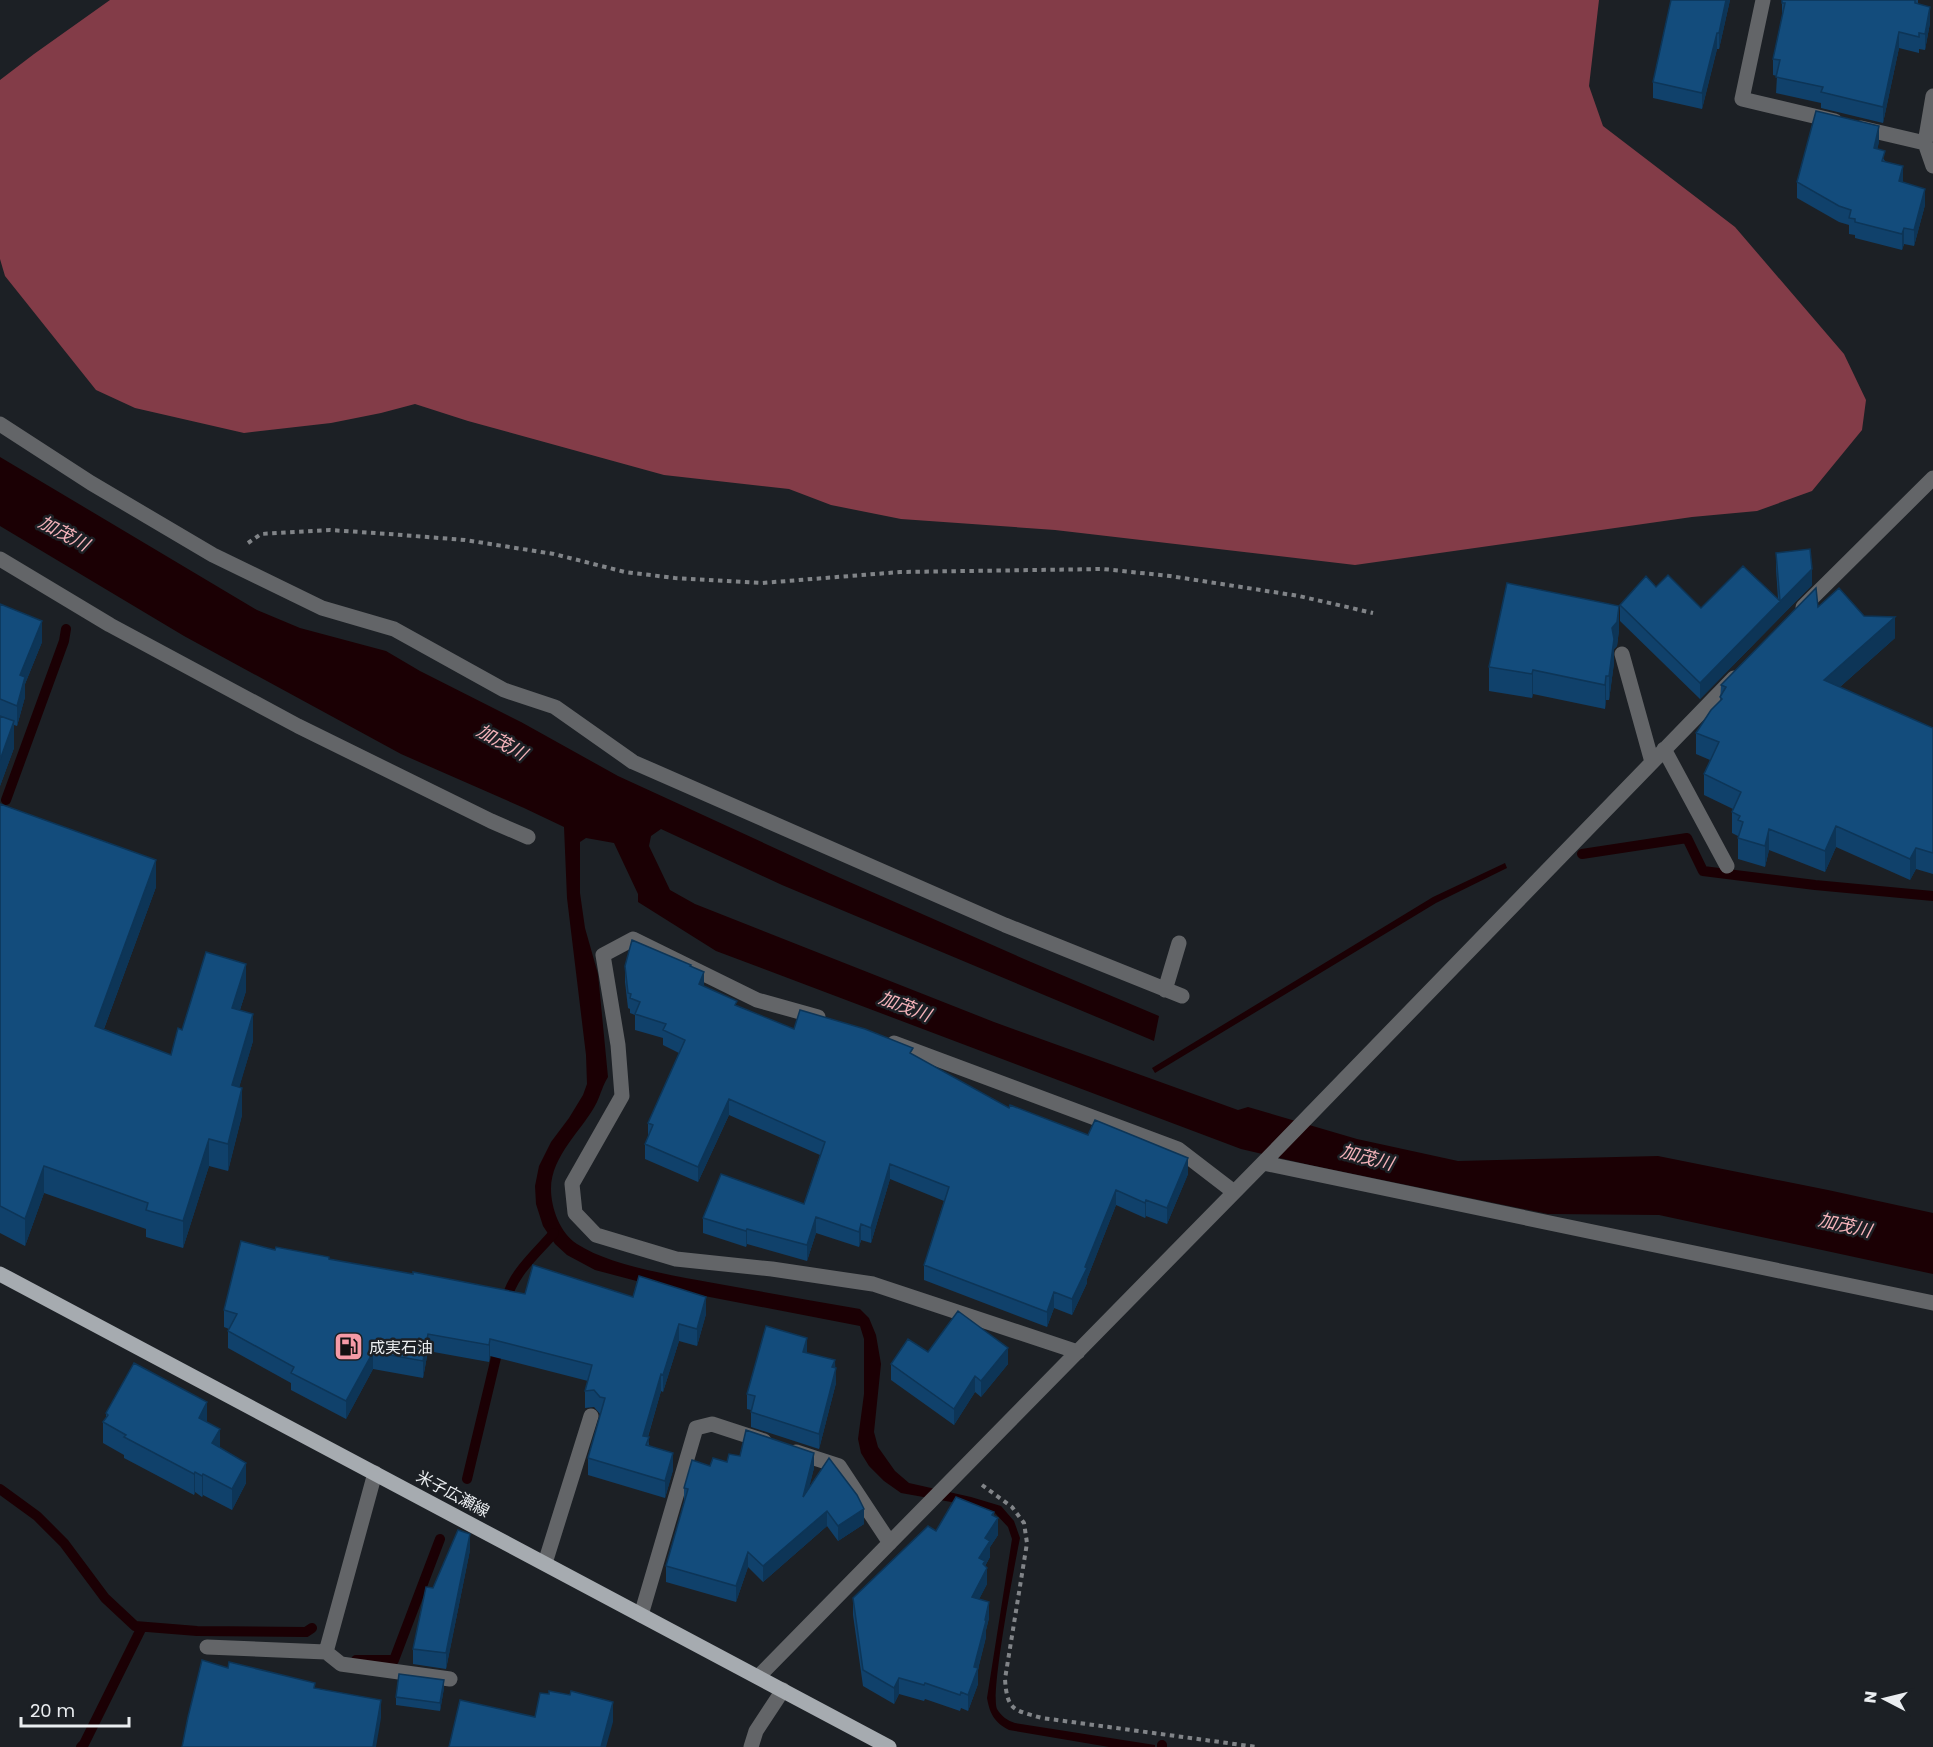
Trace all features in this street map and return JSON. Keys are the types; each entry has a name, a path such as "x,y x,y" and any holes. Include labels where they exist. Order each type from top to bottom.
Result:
{"main road":[{"name":"米子広瀬線","path":"0,1274 889,1747"}],"street":[{"path":"1763,0 1742,99 1925,143"},
{"path":"1933,96 1925,143 1933,166"},
{"path":"0,424 91,483 222,560 322,608 394,629 504,690 555,707 633,762 1005,925 1182,996"},
{"path":"1793,618 1933,478"},
{"path":"0,559 110,625 298,726 528,837"},
{"path":"1622,654 1652,762"},
{"path":"758,1677 1263,1163 1744,667"},
{"path":"1664,749 1727,866"},
{"path":"831,1021 757,1000 633,939 603,956 618,1045 622,1096 572,1184 576,1213 596,1235 676,1259 772,1269 873,1284 1078,1352"},
{"path":"1166,990 1179,942"},
{"path":"885,1039 1178,1149 1234,1192"},
{"path":"1263,1163 1933,1303"},
{"path":"545,1563 591,1416"},
{"path":"641,1614 696,1428 712,1424 839,1466 890,1543"},
{"path":"326,1652 375,1473"},
{"path":"207,1647 326,1652 340,1664 450,1678"},
{"path":"751,1747 756,1731 783,1690"}],"path":[{"path":"222,560 261,534 330,530 465,540 554,554 625,572 675,578 762,583 900,572 1103,569 1170,576 1299,596 1373,613"},
{"path":"960,1472 993,1492 1012,1507 1024,1523 1027,1543 1005,1679 1006,1698 1016,1711 1042,1718 1257,1747"}],"shaded area":[{"path":"110,0 1599,0 1589,86 1603,126 1735,227 1844,354 1866,400 1862,430 1812,491 1757,511 1692,517 1355,565 1055,530 901,519 831,505 789,489 664,475 468,421 415,404 331,423 244,433 135,408 96,390 5,276 0,259 0,80"}],"water":[{"name":"加茂川","path":"0,457 257,610 300,628 386,651 618,776 829,873 1159,1016 1154,1041 782,885 661,829 651,836 649,846 670,890 695,904 994,1022 1238,1110 1248,1107 1357,1139 1458,1161 1658,1156 1933,1213 1933,1274 1659,1215 1548,1214 1241,1149 716,951 638,902 638,894 614,843 586,838 580,842 580,893 585,928 598,974 608,1077 597,1102 562,1154 552,1177 553,1204 561,1227 577,1244 622,1263 676,1276 860,1309 869,1318 876,1335 881,1364 874,1432 878,1447 895,1471 909,1483 1001,1506 1014,1521 1020,1538 997,1679 996,1698 999,1712 1015,1723 1155,1745 1155,1747 1109,1747 1009,1730 993,1717 987,1698 1012,1539 1008,1527 994,1512 901,1493 869,1466 861,1453 858,1439 864,1394 864,1339 860,1326 663,1288 595,1270 567,1255 555,1244 543,1226 536,1204 535,1186 539,1166 551,1142 583,1095 587,1084 586,1055 567,898 564,827 401,754 184,636 0,526"},
{"path":"1505,863 1507,868 1436,903 1155,1073 1152,1068 1433,897"}],"building":[{"path":"1671,0 1726,0 1702,93 1653,82"},
{"path":"1782,0 1915,0 1915,3 1930,7 1925,34 1919,33 1919,37 1899,32 1883,107 1821,92 1823,87 1776,77 1780,60 1773,59 1785,3 1782,3"},
{"path":"1816,111 1879,126 1874,148 1885,151 1882,161 1903,166 1899,181 1925,189 1914,230 1904,228 1902,234 1855,222 1855,219 1849,218 1851,210 1839,206 1797,182"},
{"path":"1810,549 1812,569 1700,683 1620,605 1646,576 1656,587 1668,575 1701,608 1743,566 1780,601 1776,553"},
{"path":"1507,583 1619,606 1617,622 1612,628 1614,639 1609,676 1606,676 1605,685 1533,670 1532,674 1489,667"},
{"path":"1816,588 1818,607 1839,588 1864,616 1895,617 1824,680 1933,728 1933,853 1916,848 1910,859 1836,826 1825,851 1769,829 1765,846 1738,838 1743,822 1738,820 1740,816 1732,812 1741,792 1704,774 1719,742 1696,733 1711,710 1722,699 1720,697 1726,687 1721,685"},
{"path":"0,604 42,621 20,675 25,677 17,706 0,699"},
{"path":"0,716 14,721 0,760"},
{"path":"0,804 156,860 95,1026 171,1055 178,1028 182,1030 206,952 246,964 232,1008 253,1014 232,1085 242,1088 228,1144 209,1139 183,1221 146,1210 148,1203 44,1166 25,1219 0,1206"},
{"path":"632,940 704,972 699,984 737,1001 735,1005 794,1029 800,1010 865,1029 913,1048 910,1053 1009,1108 1010,1105 1088,1135 1095,1120 1188,1158 1167,1208 1146,1200 1145,1203 1116,1190 1085,1267 1087,1268 1072,1299 1054,1292 1047,1312 924,1265 949,1187 890,1164 871,1228 861,1224 859,1232 816,1217 807,1245 703,1218 721,1174 804,1204 825,1142 729,1099 698,1167 645,1144 653,1125 648,1123 685,1040 663,1030 666,1024 635,1014 640,1002 630,998 625,966"},
{"path":"241,1241 275,1250 276,1247 329,1257 329,1259 413,1274 413,1272 525,1294 533,1265 633,1297 639,1276 706,1297 697,1329 679,1324 663,1375 661,1374 643,1436 649,1437 646,1445 673,1453 665,1481 588,1458 605,1398 600,1397 594,1390 585,1391 592,1365 490,1339 489,1345 428,1334 423,1361 373,1352 346,1401 291,1373 294,1367 228,1331 237,1314 224,1310"},
{"path":"958,1311 1008,1348 981,1381 975,1376 954,1409 891,1364 908,1339 928,1352"},
{"path":"766,1326 807,1338 803,1352 835,1360 832,1367 836,1368 819,1434 751,1412 755,1396 747,1394"},
{"path":"134,1363 207,1402 199,1418 220,1429 212,1443 246,1463 232,1489 203,1474 202,1476 195,1472 194,1474 124,1437 126,1435 103,1422"},
{"path":"746,1430 814,1453 803,1497 829,1458 857,1495 864,1509 838,1526 827,1511 763,1566 748,1552 736,1586 666,1566 688,1489 684,1488 692,1460 710,1466 713,1458 727,1462 729,1454 740,1456"},
{"path":"956,1497 994,1512 992,1515 998,1518 985,1538 990,1541 979,1558 985,1561 983,1564 987,1568 972,1597 989,1602 974,1667 978,1668 968,1695 961,1692 960,1695 925,1683 924,1685 899,1678 894,1688 863,1670 853,1598 928,1526 936,1531"},
{"path":"458,1530 470,1534 446,1653 413,1649 426,1587 433,1588"},
{"path":"202,1660 228,1668 229,1662 315,1683 314,1688 381,1700 373,1747 182,1747"},
{"path":"399,1674 444,1680 440,1703 396,1697"},
{"path":"549,1691 570,1695 571,1691 613,1702 601,1747 449,1747 460,1700 535,1717 540,1693 549,1694"}],"waterway":[{"path":"6,800 64,641 66,629"},
{"path":"1582,854 1687,838 1703,871 1815,885 1933,896"},
{"path":"506,1303 518,1274 554,1233"},
{"path":"467,1479 499,1345"},
{"path":"0,1489 37,1516 64,1543 105,1598 135,1626 197,1631 306,1632 312,1628"},
{"path":"356,1660 394,1660 440,1539"},
{"path":"81,1747 142,1627"}],"place":[{"name":"成実石油","path":"348,1347"}]}
